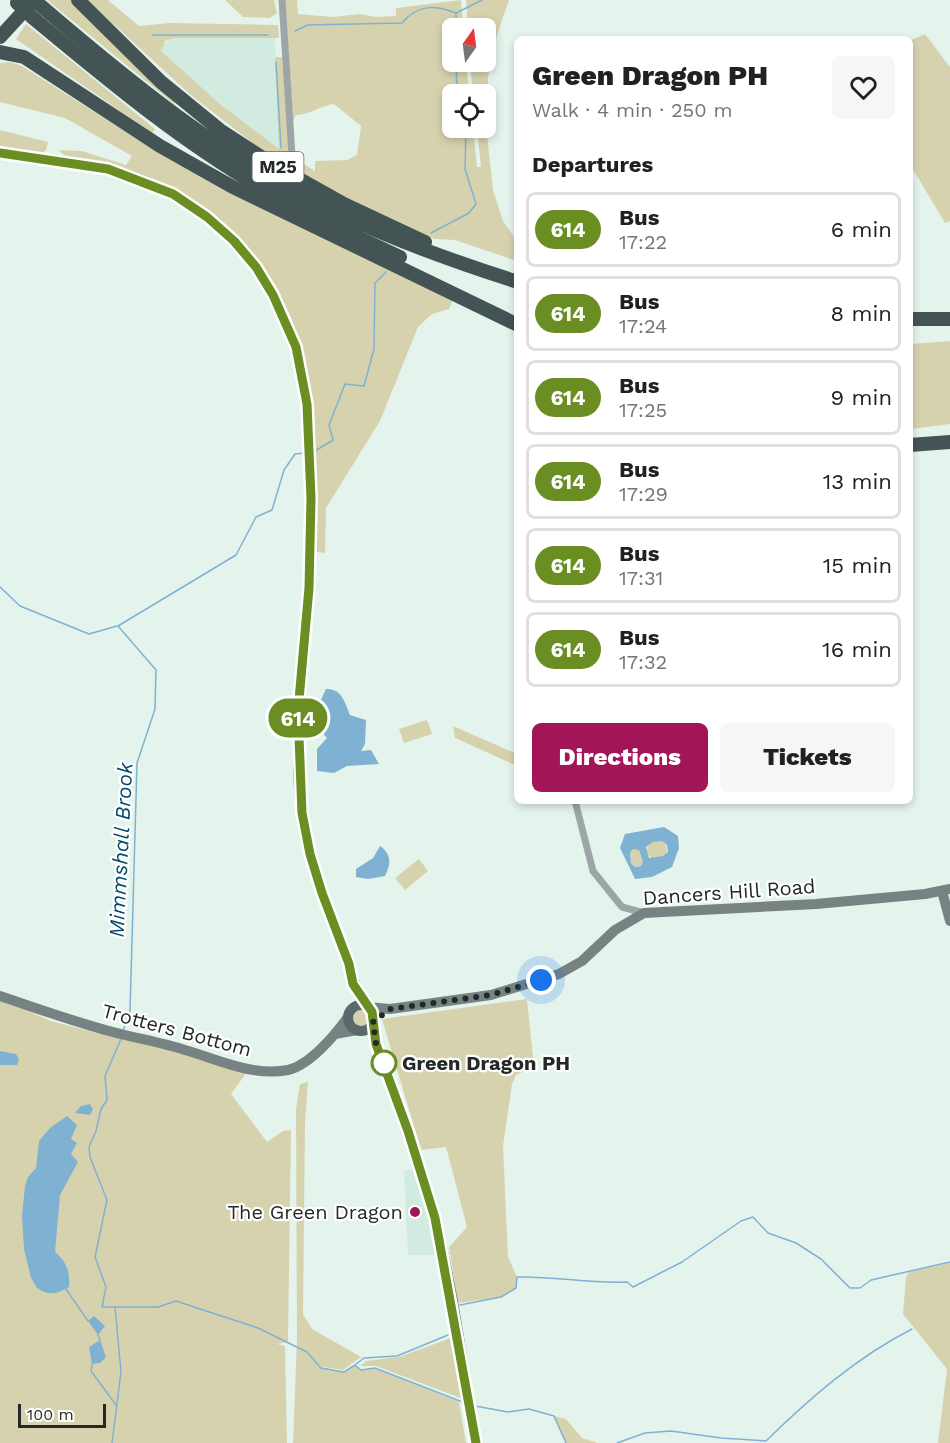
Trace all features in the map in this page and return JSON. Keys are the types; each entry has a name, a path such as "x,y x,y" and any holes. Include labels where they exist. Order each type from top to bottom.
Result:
{"highway":[{"name":"M25","path":"78,0 181,99 221,131 260,157 344,204 416,238 472,260 514,273"},
{"name":"M25","path":"15,2 155,117 246,178 321,219 514,314"},
{"name":"M25","path":"36,2 145,93 214,142 277,181 333,211 415,247 514,281"},
{"path":"0,37 36,2"},
{"name":"M25","path":"0,52 24,57 151,140 231,186 514,323"},
{"path":"913,319 950,319"},
{"path":"913,445 950,442"}],"main road":[{"path":"0,153 87,165 136,178 173,194 207,217 234,241 256,267 273,295 296,347 305,386 310,445 309,588 298,711 300,792 310,854 353,984 372,1012 376,1044 435,1218 476,1443"},
{"path":"353,984 348,1015 351,1026 376,1044"},
{"path":"348,1015 355,1006 367,1006"},
{"path":"357,1030 365,1030 373,1021"}],"street":[{"path":"282,0 292,156"},
{"path":"576,804 593,871 622,907 626,922"},
{"path":"946,890 950,921"},
{"name":"Dancers Hill Road","path":"367,1006 390,1009 491,995 559,974 582,960 626,922 644,913 816,904 946,890"},
{"path":"622,907 644,913"},
{"name":"Trotters Bottom","path":"0,996 236,1066 274,1071 304,1064 335,1034 348,1015"},
{"name":"Dancers Hill Road","path":"373,1021 390,1009"},
{"path":"335,1034 357,1030"}],"shaded area":[{"path":"47,0 74,0 177,100 174,104"},
{"path":"87,0 108,0 139,26 169,23 278,25 279,38 175,38 165,41 161,51 221,105 279,149 275,57 282,57 290,156 302,154 304,164 315,171 315,161 347,160 357,155 361,126 334,104 296,115 293,122 285,0 297,0 298,14 333,17 359,14 377,17 396,16 396,8 461,0 462,18 442,18 442,72 467,72 468,84 442,84 442,138 474,138 477,167 481,167 478,138 487,138 493,190 503,221 514,237 514,260 455,240 435,239 384,218 299,173 254,144 192,96"},
{"path":"225,0 274,0 277,13 270,18 243,17"},
{"path":"466,0 509,0 496,40 496,18 467,18"},
{"path":"26,24 155,129 152,133 16,39"},
{"path":"925,34 950,67 950,221 945,223 913,169 913,39"},
{"path":"175,38 275,38 279,149 259,136 172,64 161,51 161,45"},
{"path":"10,62 22,66 140,141 454,297 449,309 432,314 418,327 380,421 326,508 325,553 316,552 314,432 305,362 296,330 265,271 245,246 221,223 195,203 166,186 136,173 82,161 63,154 59,150 82,151 126,165 132,156 65,118 0,102 0,63"},
{"path":"471,72 489,72 488,84 472,84"},
{"path":"0,130 48,142 46,150 41,154 0,149"},
{"path":"950,341 950,424 913,429 913,344"},
{"path":"427,720 432,734 404,743 399,729"},
{"path":"453,726 514,753 514,765 455,738"},
{"path":"657,840 664,843 667,850 664,857 657,860 650,857 647,850 650,843"},
{"path":"633,849 639,849 643,863 641,866 635,867 631,863 630,853"},
{"path":"419,859 428,871 405,890 395,878"},
{"path":"0,999 51,1021 117,1038 122,1036 247,1072 231,1094 267,1142 283,1131 291,1130 288,1342 277,1344 285,1346 287,1443 0,1443"},
{"path":"527,999 534,1067 516,1075 512,1084 503,1146 508,1257 517,1277 517,1288 501,1297 458,1303 449,1247 467,1227 446,1147 421,1150 382,1019"},
{"path":"361,1008 368,1011 371,1018 368,1025 361,1028 354,1025 351,1018 354,1011"},
{"path":"308,1082 305,1123 303,1314 312,1329 361,1357 343,1370 313,1365 344,1372 355,1365 361,1370 375,1368 459,1402 466,1443 293,1443 297,1339 296,1109 300,1084"},
{"path":"415,1169 428,1207 436,1255 408,1255 404,1171"},
{"path":"950,1263 950,1443 938,1443 947,1369 903,1314 906,1277 909,1272"},
{"path":"451,1338 463,1399 376,1366 360,1366 366,1361 399,1357"},
{"path":"554,1416 566,1419 582,1438 598,1443 566,1443"}],"water":[{"path":"326,689 339,694 350,715 366,720 365,744 361,751 371,750 379,764 347,766 334,773 317,771 317,749 327,738 320,730 321,700"},
{"path":"664,827 678,836 679,848 672,867 652,877 635,879 620,848 625,834","holes":["662,841 667,845 668,852 663,856 649,858 646,847 653,842","633,849 639,850 643,862 641,866 635,867 631,863 630,853"]},
{"path":"380,846 387,853 389,860 385,876 368,879 356,877 356,869 373,858"},
{"path":"0,1051 16,1054 19,1059 17,1065 0,1065"},
{"path":"90,1104 93,1109 90,1115 75,1113 81,1106"},
{"path":"67,1116 77,1125 71,1139 77,1143 71,1154 78,1162 60,1195 55,1252 67,1268 69,1287 57,1293 49,1293 37,1288 31,1278 24,1249 22,1216 25,1186 28,1177 36,1168 39,1141 50,1128"},
{"path":"94,1316 105,1326 98,1335 88,1321"},
{"path":"100,1340 106,1357 100,1363 92,1364 89,1347"}],"waterway":[{"name":"Mimmshall Brook","path":"456,13 482,0"},
{"path":"295,31 308,25 402,23 414,12 427,8 456,13"},
{"path":"152,35 268,35"},
{"path":"276,62 281,148"},
{"name":"Mimmshall Brook","path":"456,72 457,84"},
{"name":"Mimmshall Brook","path":"431,233 469,213 476,204 465,169 466,138"},
{"name":"Mimmshall Brook","path":"315,451 333,440 329,425 345,384 364,386 374,349 375,283 386,272"},
{"name":"Mimmshall Brook","path":"123,1031 130,1011 137,763 155,709 156,670 118,626 236,555 256,517 272,510 284,470 295,454 305,453"},
{"path":"0,587 20,606 89,634 117,626"},
{"path":"121,1039 105,1076 107,1100 101,1109 96,1131 89,1147 90,1157 107,1200 95,1257 106,1287 102,1307 158,1307 176,1301 258,1328 307,1352 321,1368 344,1372 355,1365 361,1370 375,1368 465,1403"},
{"path":"460,1305 501,1297 516,1288 517,1277 627,1282 633,1287 682,1262 741,1221 753,1217 768,1233 796,1243 821,1259 850,1288 860,1288 871,1280 950,1262"},
{"path":"66,1289 88,1321"},
{"path":"112,1443 121,1372 115,1307"},
{"path":"617,1443 645,1433 671,1431 766,1441 853,1365 912,1329"},
{"path":"98,1335 100,1340"},
{"path":"356,1364 364,1358 397,1356 448,1335"},
{"path":"92,1364 91,1371 116,1405"},
{"path":"475,1406 508,1412 529,1409 554,1416 566,1443"}],"bus line":[{"name":"614","path":"0,153 108,169 124,173 173,194 207,217 234,241 256,267 273,295 296,347 307,404 311,498 309,588 298,711 302,813 310,854 322,893 349,964 353,984 372,1012 376,1044 408,1131 435,1218 476,1443"}],"place":[{"name":"Green Dragon PH","path":"384,1063"},
{"name":"The Green Dragon","path":"415,1212"}],"route":[{"path":"384,1063 376,1044 373,1022 379,1014 390,1009 491,995 541,980"}]}
